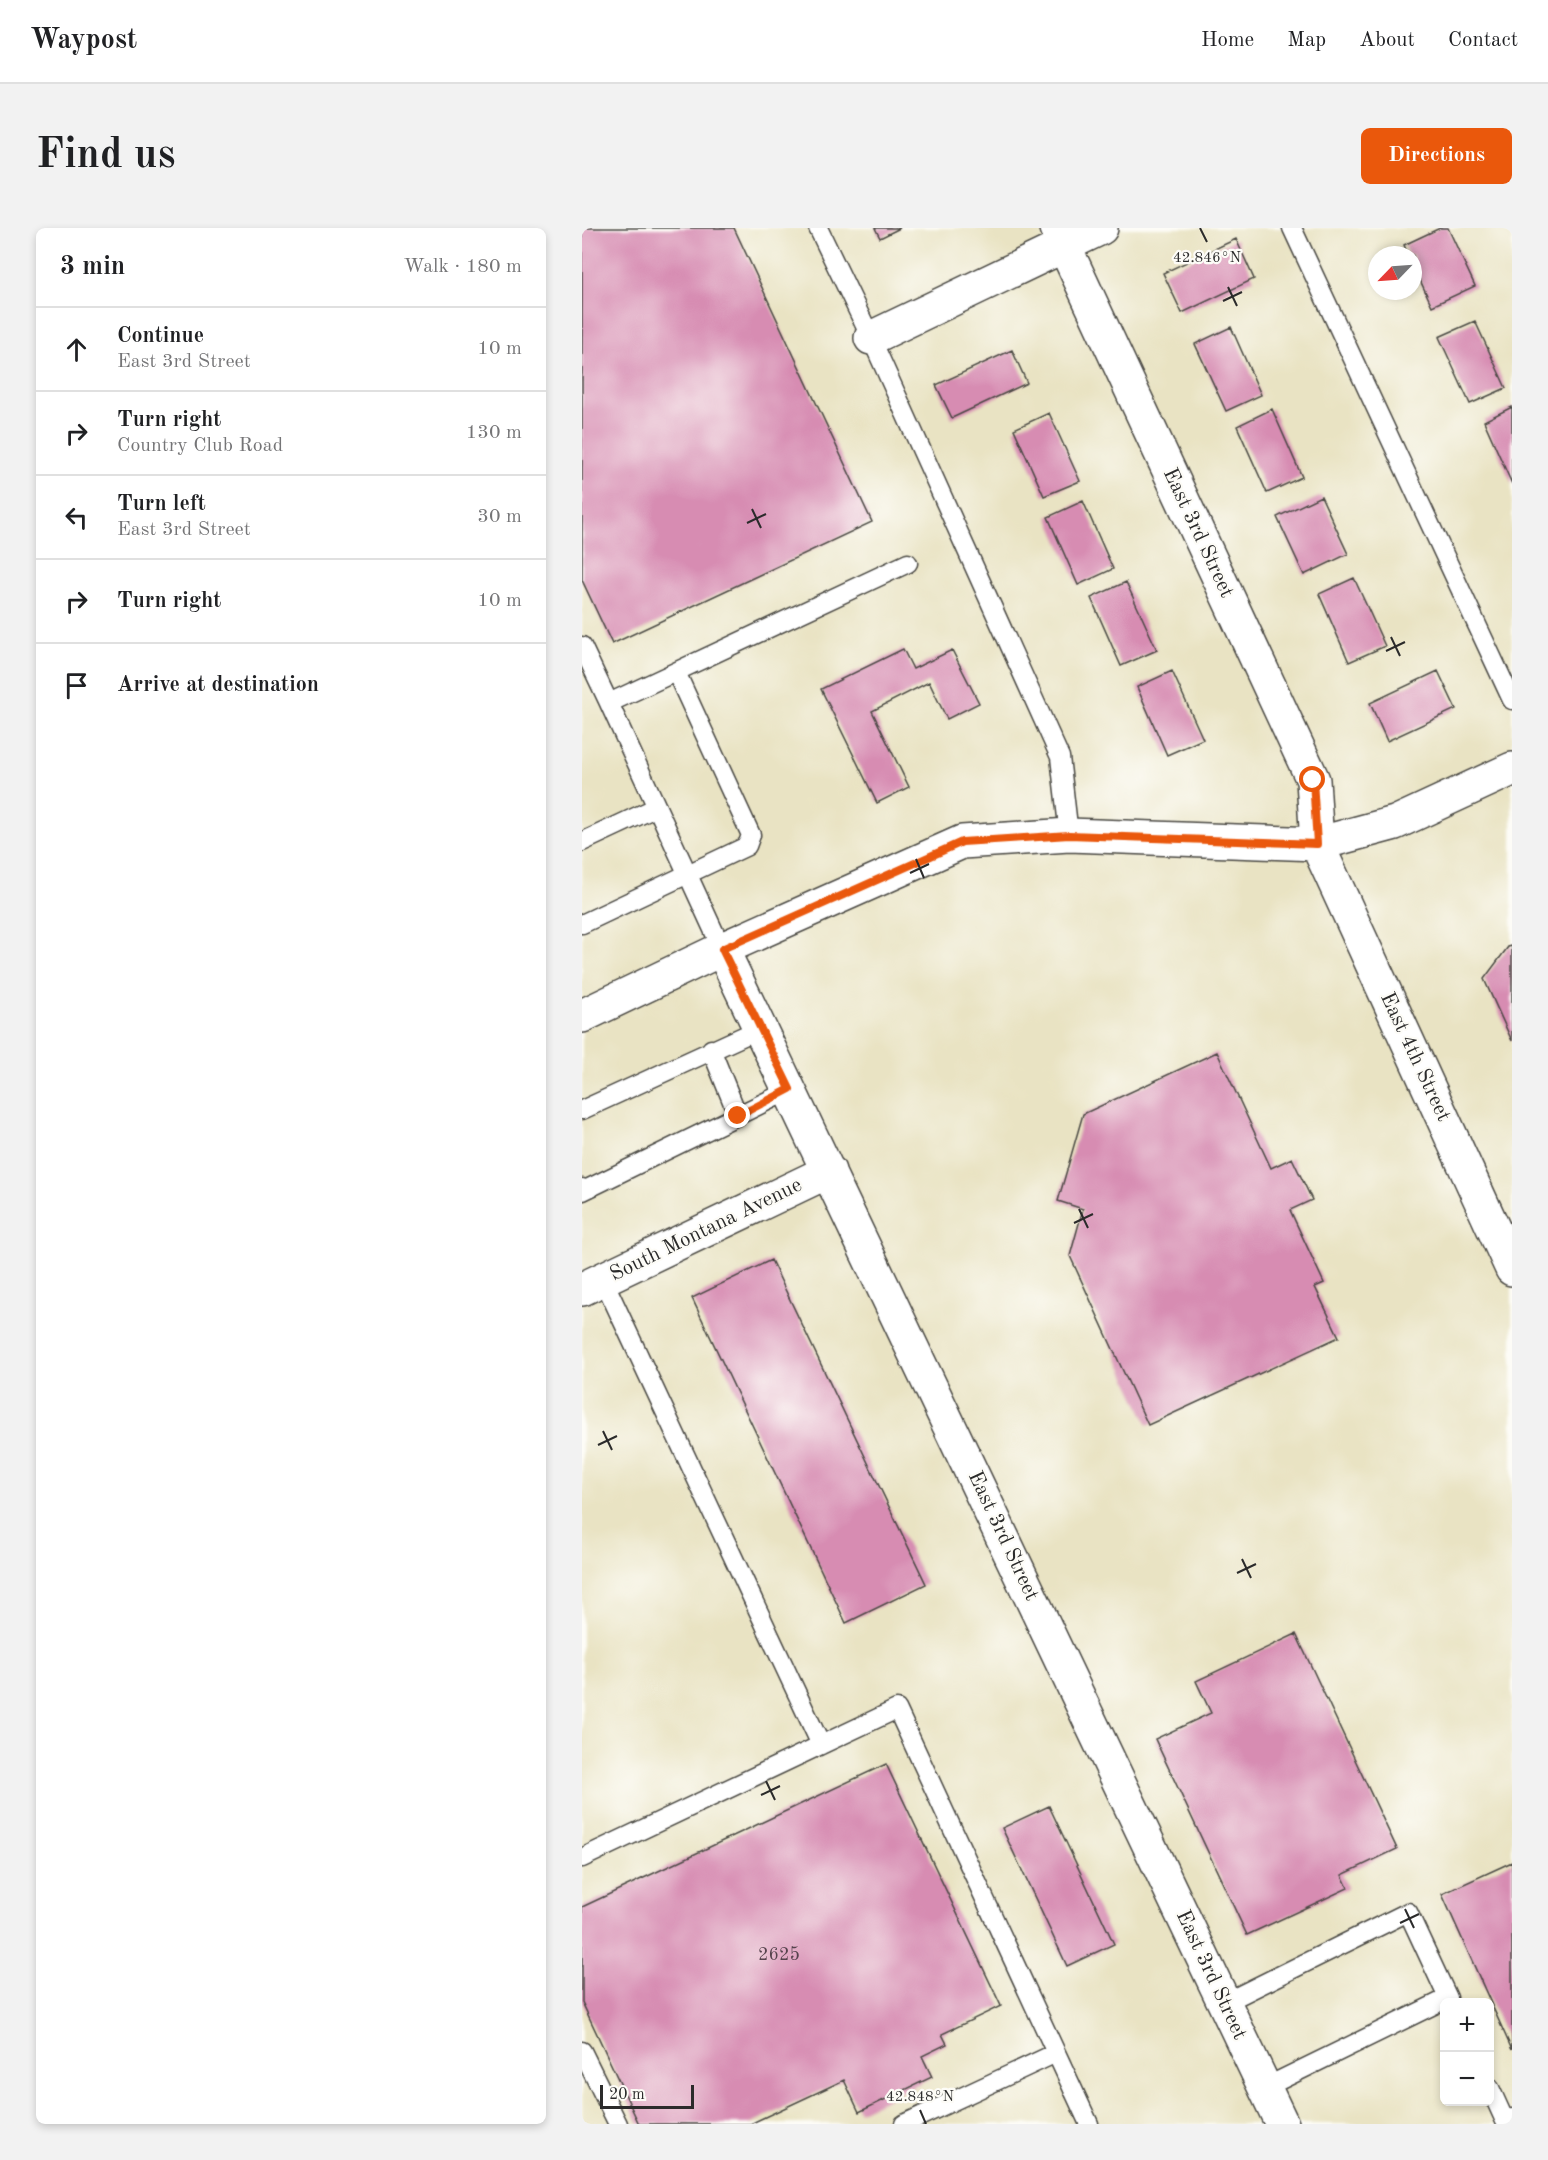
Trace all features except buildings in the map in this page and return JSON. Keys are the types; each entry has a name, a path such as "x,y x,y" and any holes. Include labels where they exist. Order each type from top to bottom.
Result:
{"street":[{"path":"871,338 1060,237 1101,228"},
{"name":"East 3rd Street","path":"1060,237 1313,780 1317,844"},
{"path":"582,1016 722,949 962,842 1069,835 1317,844 1395,823 1512,769"},
{"name":"East 4th Street","path":"1317,844 1512,1269"},
{"name":"East 3rd Street","path":"722,949 1281,2124"},
{"name":"South Montana Avenue","path":"592,1284 829,1171"}],"lane":[{"path":"818,228 871,338 1060,757 1069,835"},
{"path":"1292,228 1512,700"},
{"path":"609,703 908,563"},
{"path":"582,646 722,949"},
{"path":"582,924 747,846 752,835 676,672"},
{"path":"582,842 657,807"},
{"path":"582,1110 760,1028"},
{"path":"711,1049 738,1116"},
{"path":"582,1188 583,1191 790,1089"},
{"path":"592,1284 821,1745"},
{"path":"582,1858 897,1709 1089,2124"},
{"path":"1224,2003 1408,1911 1448,1998"},
{"path":"1264,2088 1440,2004"},
{"path":"582,2052 618,2124"},
{"path":"904,2124 1056,2054"},
{"path":"1494,2097 1505,2121 1512,2118"}],"route":[{"path":"738,1116 790,1089 722,949 962,842 1069,835 1317,844 1313,780"}]}
